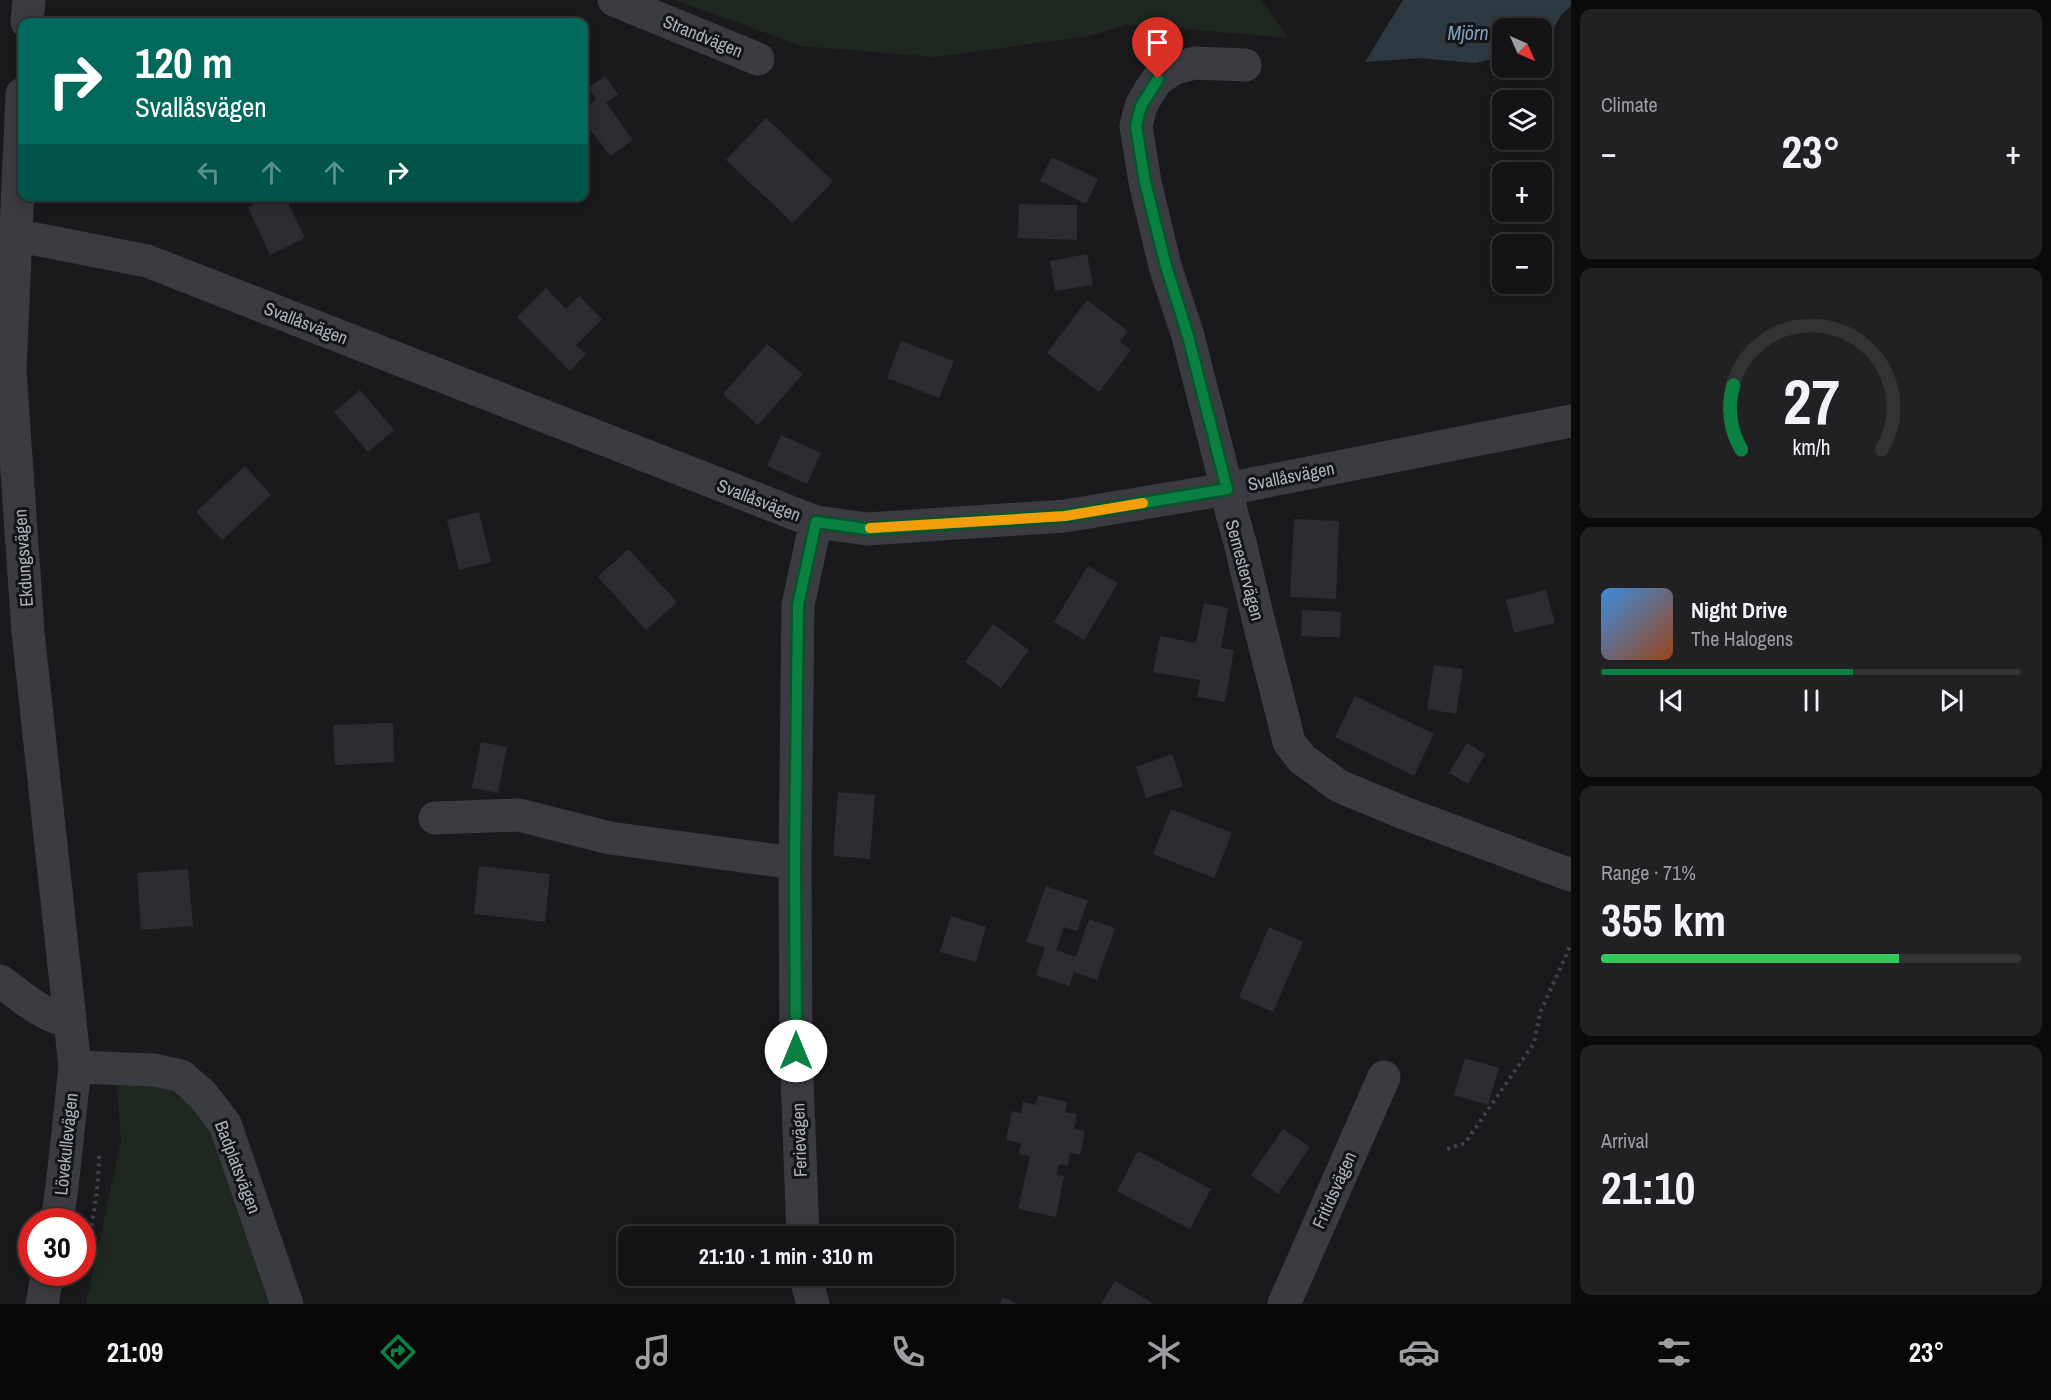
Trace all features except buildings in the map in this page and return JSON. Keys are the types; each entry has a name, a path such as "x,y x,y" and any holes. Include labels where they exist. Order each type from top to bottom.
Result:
{"street":[{"path":"27,18 29,0"},
{"name":"Strandvägen","path":"614,0 758,59"},
{"name":"Semestervägen","path":"1245,65 1195,63 1176,68 1158,79 1150,90 1141,106 1136,126 1145,182 1166,266 1188,336 1227,489 1229,510 1243,552 1251,596 1289,742 1302,759 1339,786 1404,813 1571,875"},
{"name":"Ekdungsvägen","path":"18,190 10,370 28,632 68,1022 75,1067"},
{"name":"Svallåsvägen","path":"16,238 35,239 147,261 816,522 867,529 1065,516 1227,489 1571,421"},
{"name":"Ferievägen","path":"803,1226 796,1051 795,863 798,605 816,522"},
{"path":"435,818 519,815 610,838 795,863"},
{"path":"0,981 42,1011 68,1022"},
{"name":"Lövekullevägen","path":"59,1208 75,1067"},
{"name":"Badplatsvägen","path":"75,1067 154,1070 181,1076 202,1094 225,1125 287,1304"},
{"name":"Fritidsvägen","path":"1284,1304 1384,1077"},
{"path":"42,1304 45,1286"},
{"path":"808,1286 813,1304"}],"path":[{"path":"1448,1149 1465,1143 1534,1043 1540,1014 1571,944"}],"shaded area":[{"path":"675,0 1261,0 1288,38 1127,24 1090,36 935,57 802,46"},
{"path":"131,1082 167,1089 198,1109 230,1172 274,1304 86,1304 90,1286 96,1286 96,1257 121,1141 117,1087"}],"water":[{"name":"Mjörn","path":"1403,0 1571,0 1571,6 1561,15 1552,32 1552,18 1492,18 1492,59 1475,63 1419,58 1365,62"}],"slow traffic":[{"path":"870,528 1065,516 1143,503"}],"route":[{"path":"796,1051 795,863 798,605 816,522 867,529 1065,516 1227,489 1188,336 1166,266 1145,182 1136,126 1141,106 1158,79"}]}
